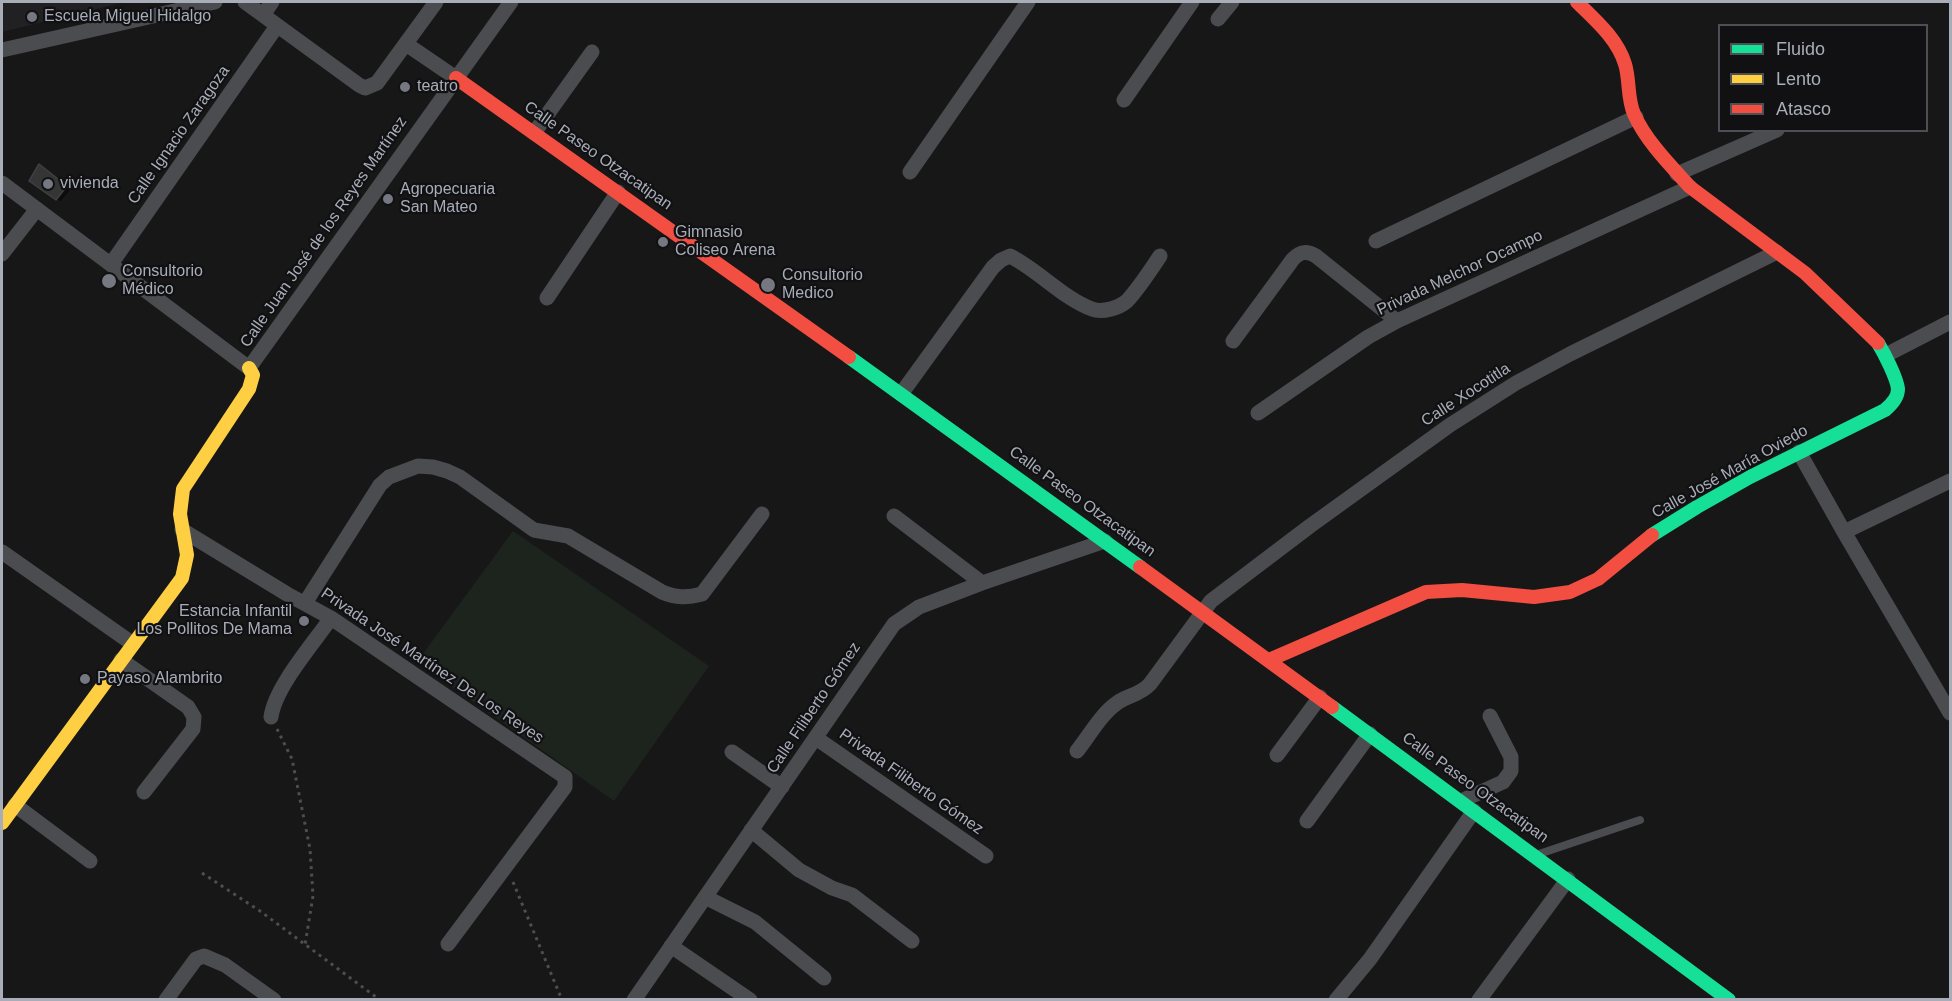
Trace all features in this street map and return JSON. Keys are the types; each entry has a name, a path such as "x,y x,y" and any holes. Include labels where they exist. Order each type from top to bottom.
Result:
{"street":[{"path":"2,50 216,2"},
{"path":"245,2 366,88 377,83 436,2"},
{"path":"263,15 272,2"},
{"name":"Calle Juan José de los Reyes Martínez","path":"2,823 186,570 188,560 182,530 180,502 183,489 249,389 253,375 249,368 510,2"},
{"path":"910,172 1028,2"},
{"path":"1124,100 1192,2"},
{"path":"1218,19 1232,2"},
{"name":"Calle José María Oviedo","path":"1269,660 1426,592 1459,589 1549,598 1573,592 1613,568 1675,519 1893,404 1898,390 1886,354 1875,339 1805,273 1690,188 1677,174 1636,117 1628,97 1626,68 1619,49 1577,2"},
{"name":"Calle Ignacio Zaragoza","path":"111,264 277,26"},
{"name":"Calle Paseo Otzacatipan","path":"406,44 618,192 1105,541 1730,999"},
{"path":"534,133 592,52"},
{"path":"1376,242 1636,117"},
{"path":"1677,174 1772,132"},
{"path":"2,183 249,368"},
{"name":"Privada Melchor Ocampo","path":"1258,413 1368,337 1396,321 1690,188"},
{"path":"547,298 618,192"},
{"path":"2,254 37,209"},
{"path":"1233,341 1293,259 1303,252 1316,256 1396,321"},
{"name":"Calle Xocotitla","path":"1077,751 1111,708 1127,697 1143,691 1150,684 1211,601 1302,532 1486,400 1570,354 1777,252"},
{"path":"901,394 993,267 1001,260 1010,256 1022,262 1081,303 1101,311 1126,302 1160,256"},
{"path":"1886,354 1950,322"},
{"path":"1799,452 1950,712"},
{"path":"305,603 380,485 389,477 418,466 433,467 453,474 534,530 568,536 674,597 702,594 762,514"},
{"path":"1844,532 1950,482"},
{"path":"894,516 982,583"},
{"name":"Privada José Martínez De Los Reyes","path":"182,530 331,618 562,774 566,780 565,786 506,866"},
{"name":"Calle Filiberto Gómez","path":"635,999 894,624 918,607 1105,541"},
{"path":"4,560 133,644"},
{"path":"271,717 282,689 331,618"},
{"path":"121,660 188,707 194,717 193,729 144,792"},
{"path":"1277,755 1320,697"},
{"path":"1461,801 1503,782 1511,771 1511,757 1490,716"},
{"path":"1307,821 1370,734"},
{"name":"Privada Filiberto Gómez","path":"816,738 986,856"},
{"path":"732,752 782,787"},
{"path":"15,805 90,861"},
{"path":"1336,999 1370,959 1474,811"},
{"path":"751,830 799,870 832,888 852,895 912,941"},
{"path":"448,944 506,866"},
{"path":"1479,999 1568,879"},
{"path":"705,897 755,922 824,978"},
{"path":"671,946 750,999"},
{"path":"166,999 196,959 204,956 225,965 274,999"}],"lane":[{"path":"1536,855 1640,820"}],"path":[{"path":"271,717 292,759 310,849 314,896 305,945"},
{"path":"506,866 562,999"},
{"path":"202,873 228,889 380,999"}],"shaded area":[{"name":"Escuela Miguel Hidalgo","path":"2,2 125,2 2,32"},
{"path":"513,531 709,666 614,801 417,662"}],"building":[{"name":"vivienda","path":"39,164 67,186 56,200 29,181"}],"traffic: fast":[{"path":"1652,535 1750,477 1885,410 1892,404 1898,389 1893,372 1878,343"},
{"path":"849,357 1140,567"},
{"path":"1332,707 1729,1000"}],"traffic: slow":[{"path":"2,823 182,578 187,555 180,514 183,489 249,389 253,375 249,368"}],"traffic: jam":[{"path":"1577,2 1605,30 1617,46 1625,64 1630,102 1634,114 1645,134 1667,161 1690,187 1805,273 1878,343"},
{"path":"456,78 849,357"},
{"path":"1269,660 1426,592 1462,590 1534,597 1570,592 1598,579 1652,535"},
{"path":"1140,567 1332,707"}],"place":[{"name":"Escuela Miguel Hidalgo","path":"32,17"},
{"name":"teatro","path":"405,87"},
{"name":"vivienda","path":"48,184"},
{"name":"Agropecuaria San Mateo","path":"388,199"},
{"name":"Gimnasio Coliseo Arena","path":"663,242"},
{"name":"Consultorio Médico","path":"109,281"},
{"name":"Consultorio Medico","path":"768,285"},
{"name":"Estancia Infantil Los Pollitos De Mama","path":"304,621"},
{"name":"Payaso Alambrito","path":"85,679"}]}
